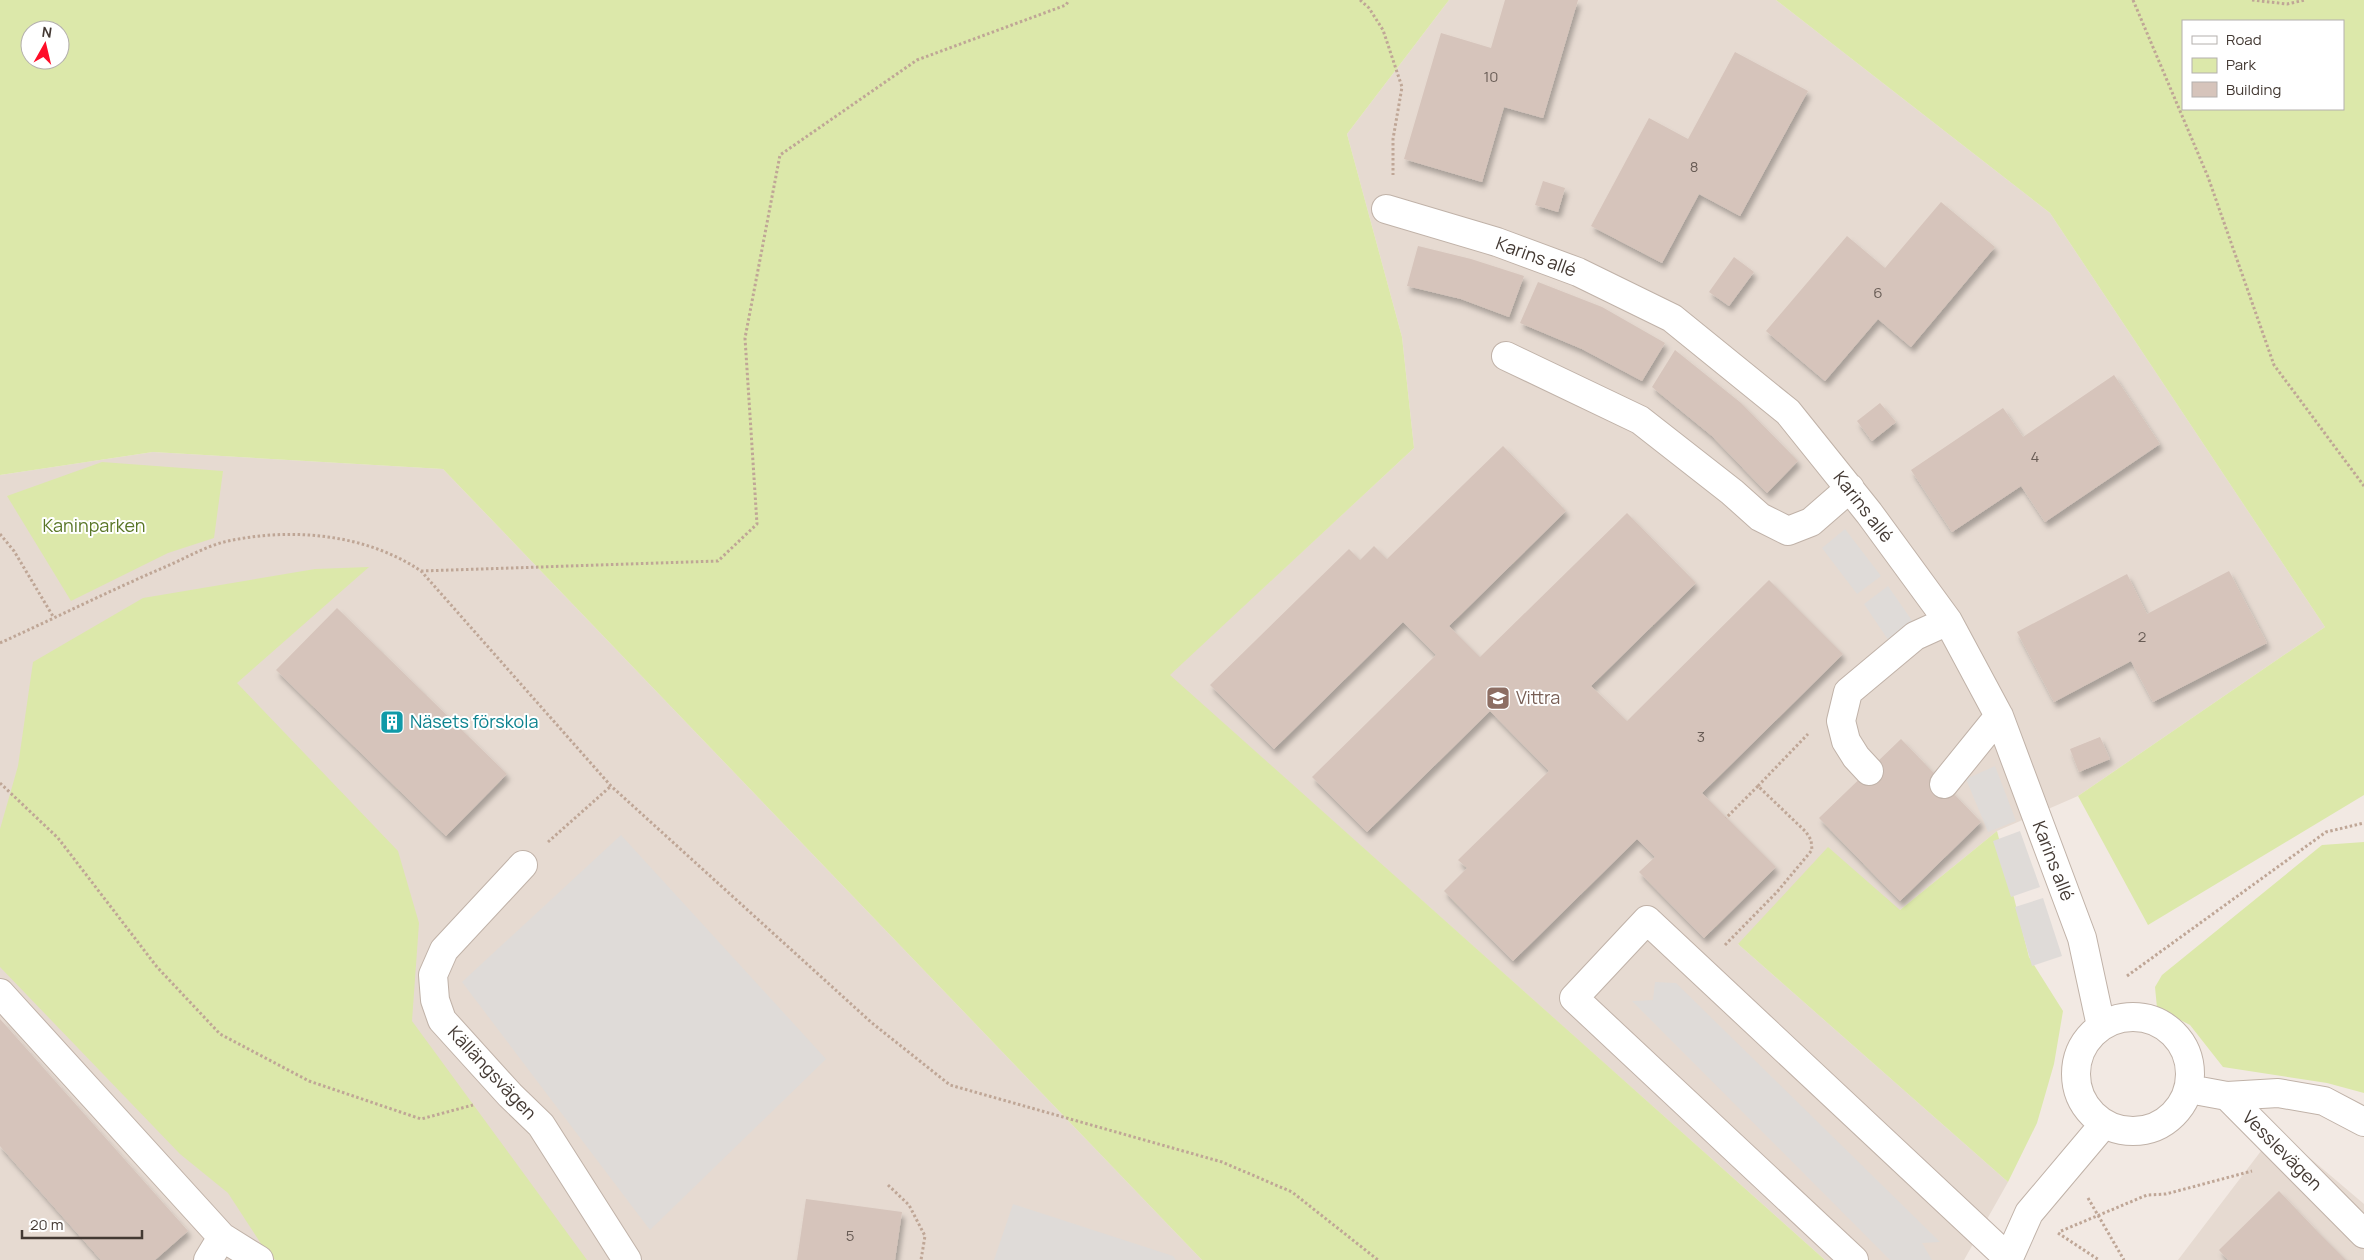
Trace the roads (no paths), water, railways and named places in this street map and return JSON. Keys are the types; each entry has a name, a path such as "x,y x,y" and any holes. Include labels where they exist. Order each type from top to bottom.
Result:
{"street":[{"name":"Karins allé","path":"1386,209 1497,242 1578,272 1672,318 1788,412 1850,488 1948,621 1999,716 2082,938 2101,1026"},
{"path":"1506,356 1640,420 1732,492 1760,517 1788,531 1811,522 1850,488"},
{"path":"1869,771 1856,757 1846,741 1841,721 1848,692 1915,636 1948,621"},
{"path":"1944,784 1999,716"},
{"name":"Källängsvägen","path":"523,865 444,950 433,975 435,1000 442,1020 510,1095 541,1125 627,1260"},
{"path":"1854,1260 1574,998 1647,920 2009,1260 2029,1213 2104,1124"},
{"path":"0,993 222,1237 259,1260"},
{"path":"2139,1016 2158,1022 2174,1034 2186,1050 2191,1070 2189,1089 2181,1106 2170,1118 2155,1127 2138,1131 2120,1130 2104,1124 2089,1111 2079,1094 2075,1076 2078,1057 2087,1040 2101,1026 2119,1018 2139,1016"},
{"name":"Vesslevägen","path":"2189,1089 2228,1096 2364,1234"},
{"path":"2228,1096 2278,1093 2324,1101 2364,1122"},
{"path":"208,1260 222,1237"}],"place":[{"name":"Vittra","path":"1498,698"},
{"name":"Näsets förskola","path":"392,722"}],"park label":[{"name":"Kaninparken","path":"94,526"}]}
